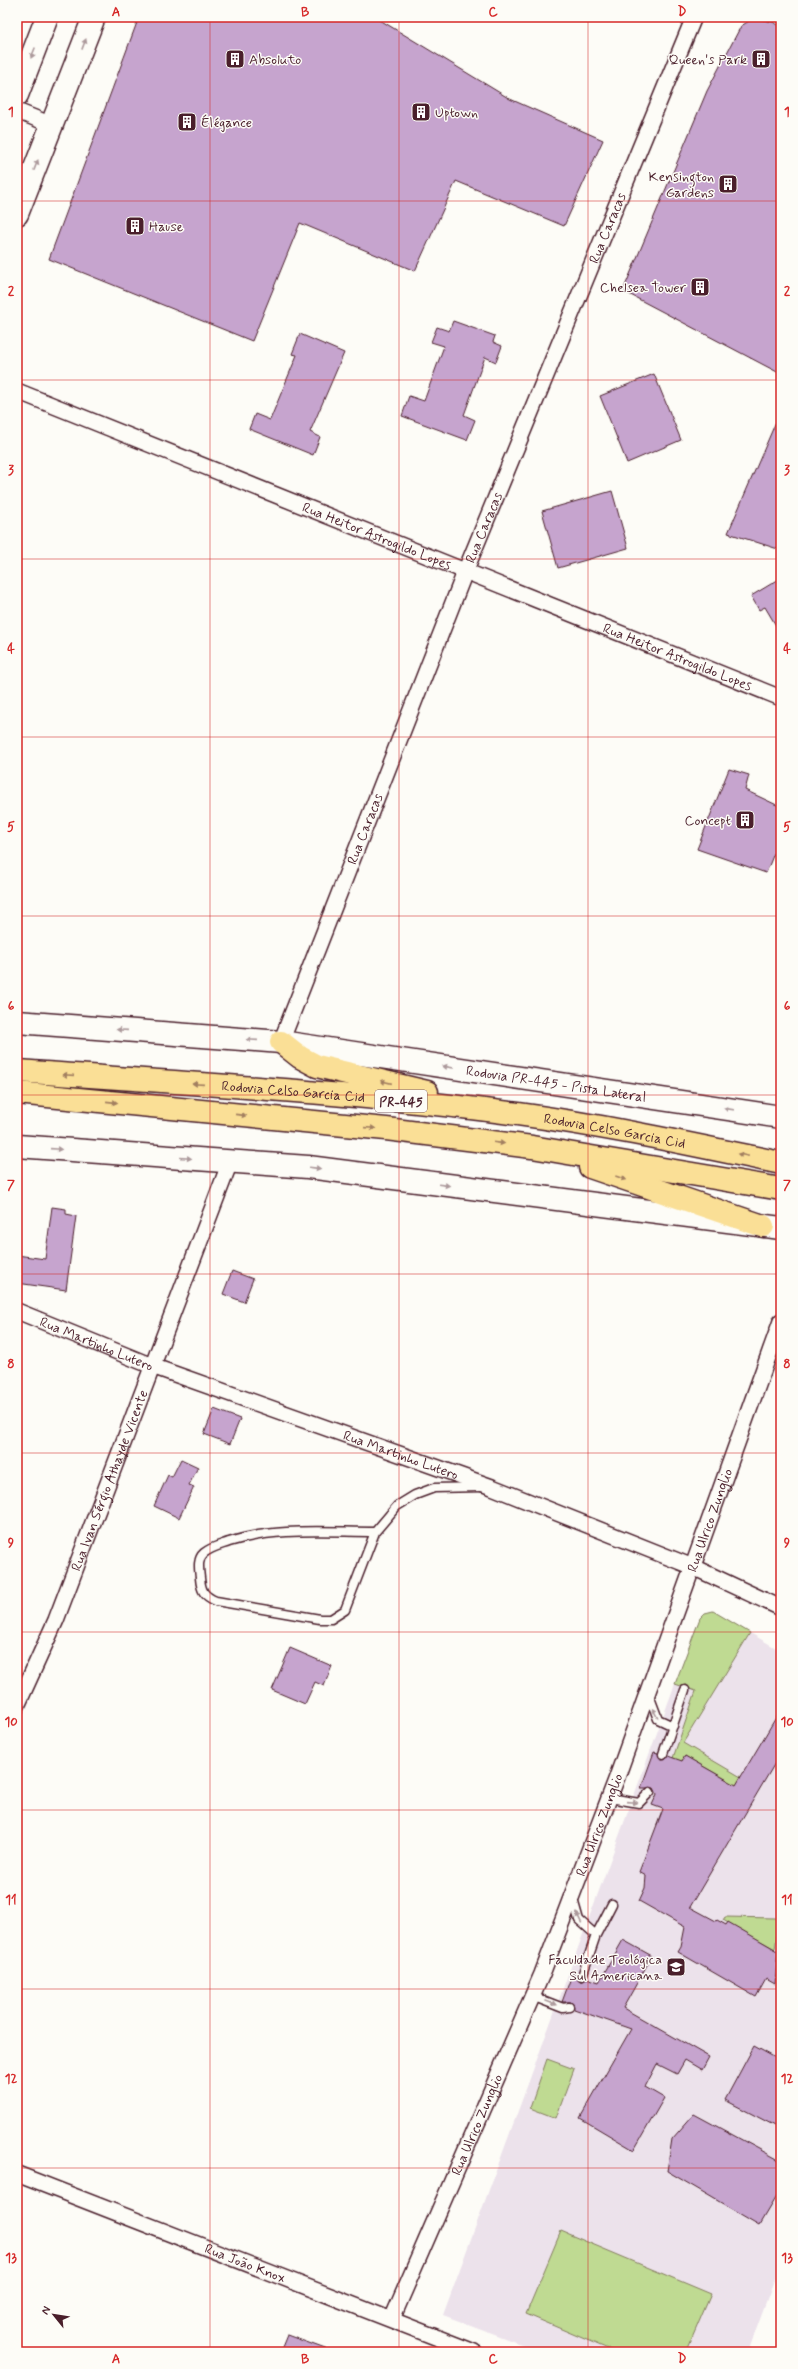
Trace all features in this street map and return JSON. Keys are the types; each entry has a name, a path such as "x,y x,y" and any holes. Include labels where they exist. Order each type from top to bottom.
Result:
{"highway":[{"path":"280,1042 300,1057 317,1066 519,1114"},
{"name":"Rodovia Celso Garcia Cid","path":"17,1071 367,1097 519,1114 646,1135 781,1163"},
{"name":"Rodovia Celso Garcia Cid","path":"17,1093 386,1129 532,1147 781,1189"},
{"path":"532,1147 772,1227"}],"street":[{"path":"17,94 47,17"},
{"path":"17,214 94,17"},
{"name":"Rua Caracas","path":"280,1042 465,572 694,17"},
{"path":"17,111 52,125"},
{"name":"Rua Heitor Astrogildo Lopes","path":"17,391 781,698"},
{"path":"17,1022 280,1042"},
{"name":"Rodovia PR-445 - Pista Lateral","path":"280,1042 781,1117"},
{"path":"17,1146 308,1168 772,1227"},
{"name":"Rua Ivan Sérgio Athayde Vicente","path":"17,1706 56,1620 230,1162"},
{"name":"Rua Martinho Lutero","path":"17,1311 152,1366 492,1487 693,1567 781,1608"},
{"name":"Rua Ulrico Zunglio","path":"392,2318 532,1996 610,1798 781,1321"},
{"name":"Rua João Knox","path":"17,2174 392,2318 474,2352"}],"lane":[{"path":"375,1532 276,1531 241,1538 215,1546 203,1553 198,1564 201,1588 206,1597 216,1601 320,1619 331,1619 346,1610 375,1532 397,1506 415,1495 434,1488 492,1487"},
{"path":"663,1754 685,1690"},
{"path":"648,1692 658,1719 673,1726"},
{"path":"610,1798 639,1803 650,1792"},
{"path":"572,1895 579,1920 596,1934"},
{"path":"582,1976 596,1934 612,1904"},
{"path":"532,1996 563,2008 569,2007"}],"shaded area":[{"name":"Faculdade Teológica Sul Americana","path":"713,1611 781,1651 781,2262 748,2352 542,2352 443,2315 697,1624 705,1613"}],"green space":[{"path":"713,1611 750,1633 683,1743 741,1777 727,1802 720,1797 729,1781 685,1756 675,1772 673,1758 696,1691 675,1684 700,1618 705,1613"},
{"path":"725,1917 776,1918 779,1922 775,1949 723,1920"},
{"path":"547,2059 574,2069 556,2118 530,2108"},
{"path":"561,2231 711,2294 686,2352 615,2352 526,2314"}],"building":[{"path":"139,17 375,17 510,99 603,140 564,226 456,181 415,271 300,223 252,341 49,259"},
{"path":"754,18 773,22 781,28 781,374 623,291 707,91 741,26"},
{"path":"453,321 495,336 493,342 502,346 496,362 485,357 464,415 475,420 467,440 402,416 409,396 424,401 444,346 431,342 437,327 449,331"},
{"path":"300,334 344,353 310,432 320,437 313,455 249,429 255,414 270,420 297,355 292,354"},
{"path":"654,374 681,440 627,463 600,396"},
{"path":"781,410 781,550 728,533"},
{"path":"612,491 628,548 558,568 542,511"},
{"path":"781,578 781,634 765,607 759,610 751,596"},
{"name":"Concept","path":"729,769 749,775 745,790 781,807 781,836 766,873 697,849"},
{"path":"52,1207 66,1209 66,1214 76,1216 66,1290 17,1283 17,1255 45,1259"},
{"path":"232,1271 253,1279 244,1302 223,1294"},
{"path":"214,1409 240,1419 230,1444 204,1434"},
{"path":"181,1459 198,1467 189,1485 194,1487 179,1518 154,1506 168,1475 172,1477"},
{"path":"290,1648 332,1666 324,1686 315,1682 305,1704 272,1690"},
{"path":"781,1709 781,1753 690,1907 726,1925 728,1922 778,1951 775,1984 766,1979 756,1997 678,1952 681,1947 685,1927 639,1901 645,1888 646,1876 639,1872 663,1809 652,1805 657,1794 654,1788 641,1788 654,1752 658,1753 662,1759 668,1756 682,1761 685,1756 736,1785"},
{"path":"623,1940 652,1956 623,2008 709,2057 702,2070 685,2060 677,2074 657,2064 645,2087 664,2098 634,2150 580,2118 631,2029 574,2009 571,2002 562,2002 573,1972 577,1974 580,1981 587,1978 599,1982"},
{"path":"754,2046 781,2061 781,2129 725,2100"},
{"path":"694,2114 781,2161 781,2188 759,2225 667,2171 672,2139"},
{"path":"287,2335 328,2350 328,2352 280,2352"}],"place":[{"name":"Absoluto","path":"235,59"},
{"name":"Queen's Park","path":"761,59"},
{"name":"Uptown","path":"421,112"},
{"name":"Élégance","path":"187,122"},
{"name":"Kensington Gardens","path":"728,184"},
{"name":"Hause","path":"135,226"},
{"name":"Chelsea Tower","path":"700,287"},
{"name":"Concept","path":"745,820"},
{"name":"Faculdade Teológica Sul Americana","path":"676,1967"}]}
